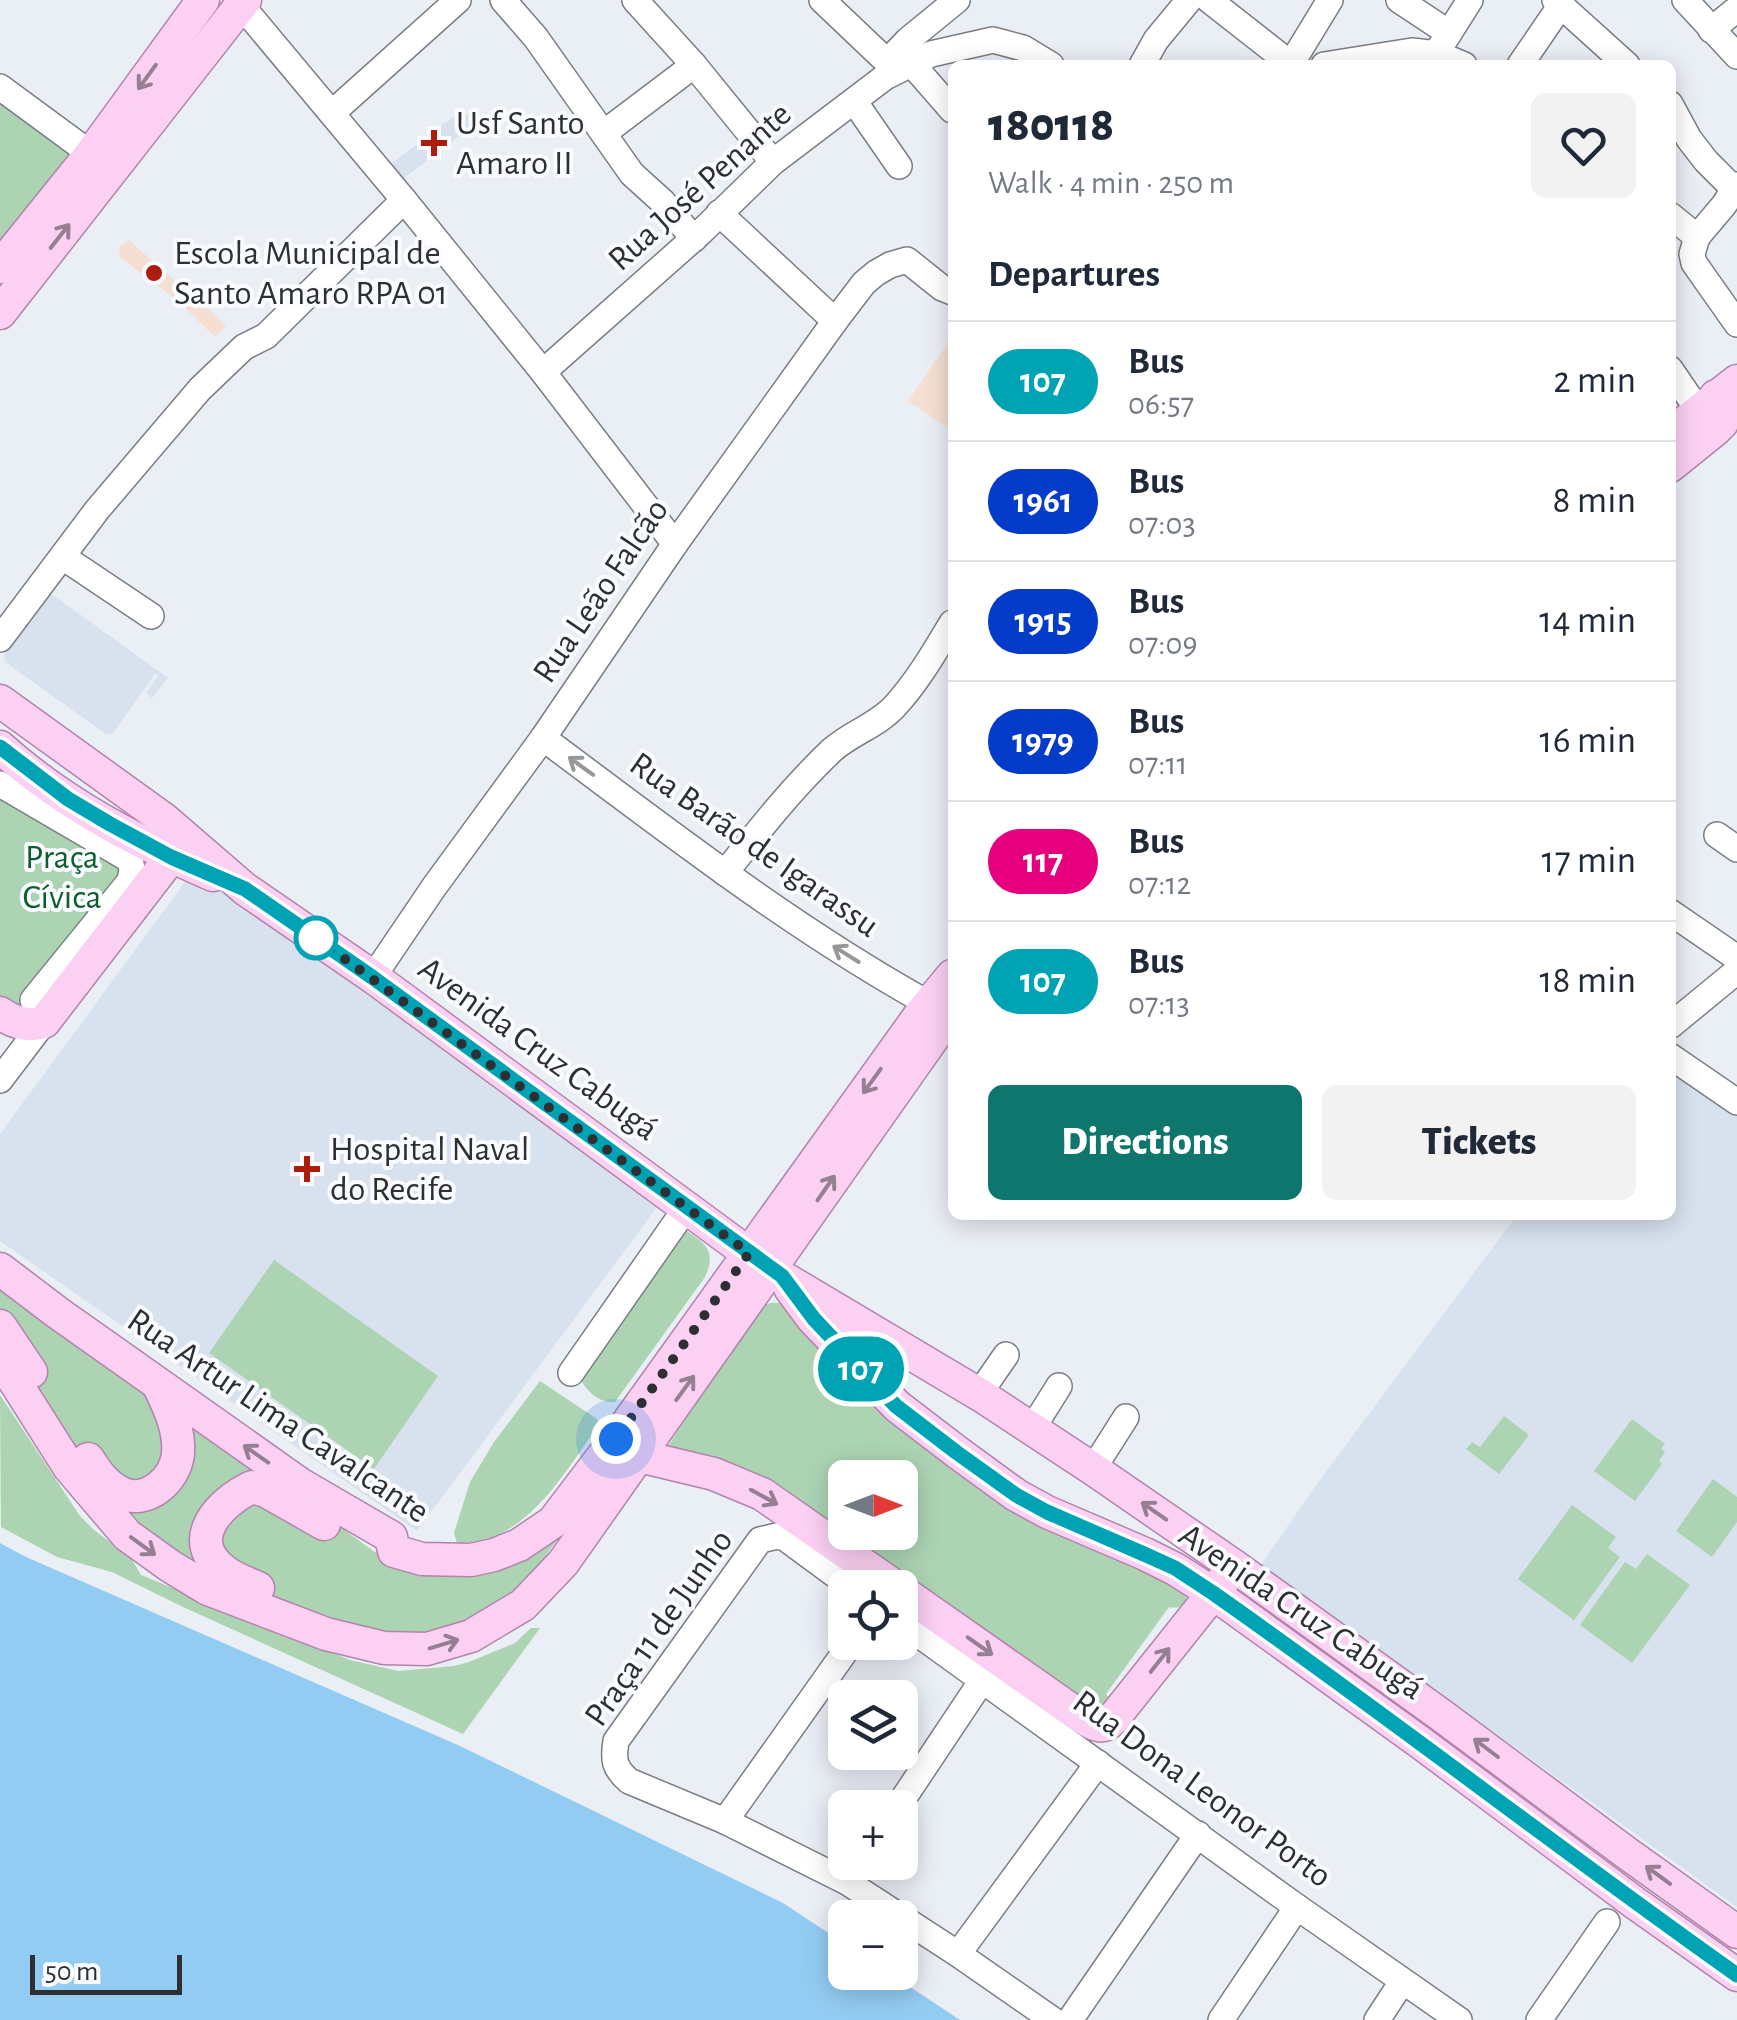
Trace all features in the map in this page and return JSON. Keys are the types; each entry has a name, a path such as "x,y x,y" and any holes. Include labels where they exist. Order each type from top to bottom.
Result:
{"main road":[{"path":"0,267 91,154 200,1"},
{"path":"0,313 243,2"},
{"path":"1676,429 1717,396 1725,410 1722,423 1676,461"},
{"path":"1676,473 1737,424"},
{"name":"Avenida Cruz Cabugá","path":"0,700 165,820 245,889 372,977 767,1266 979,1394 1234,1566 1737,1932"},
{"path":"0,748 37,751 93,788 165,820"},
{"name":"Avenida Cruz Cabugá","path":"0,748 68,799 171,857 245,889"},
{"path":"0,1013 27,1025 171,857"},
{"path":"0,1358 68,1467 127,1535 170,1566 208,1588 326,1634 384,1648 427,1649 471,1636 523,1605 563,1563 941,1008"},
{"name":"Avenida Cruz Cabugá","path":"767,1266 896,1406 956,1452 1016,1495 1175,1568 1213,1593 1737,1975"},
{"name":"Rua Artur Lima Cavalcante","path":"0,1269 300,1484 391,1537 394,1551 422,1559 471,1560 519,1545 553,1522 616,1439 767,1266"},
{"path":"0,1326 102,1481 135,1497 157,1489 175,1467 178,1439 174,1417 158,1385"},
{"name":"Rua Dona Leonor Porto","path":"639,1456 714,1474 762,1494 873,1570"},
{"path":"326,1634 311,1615 224,1571 209,1556 206,1540 211,1520 222,1505 252,1487 266,1491 379,1555 394,1551"},
{"path":"1213,1593 1234,1566"},
{"name":"Rua Dona Leonor Porto","path":"918,1602 1100,1727 1107,1726 1213,1593"}],"street":[{"path":"332,112 458,0"},
{"path":"502,0 536,38 632,174 663,202 694,239"},
{"path":"636,0 773,162"},
{"path":"822,0 948,107"},
{"path":"899,64 908,40 956,0"},
{"path":"1145,60 1156,40 1190,0"},
{"path":"1209,0 1286,60"},
{"path":"1293,60 1330,0"},
{"path":"1399,0 1459,60"},
{"path":"1355,60 1444,44 1470,0"},
{"path":"1685,0 1737,56"},
{"path":"243,2 543,372 675,544"},
{"path":"1523,60 1558,2 1619,60"},
{"path":"1711,30 1737,9"},
{"path":"899,64 993,40 1023,48 1043,60"},
{"name":"Rua José Penante","path":"543,372 694,239 773,162 899,64"},
{"path":"604,133 694,66"},
{"path":"0,87 91,154"},
{"path":"854,100 899,166"},
{"path":"1676,123 1706,161 1736,189 1697,236 1692,254 1694,263 1737,324"},
{"path":"0,638 97,510 200,389 244,347 266,336 404,200"},
{"path":"719,214 834,321"},
{"path":"1676,220 1697,236"},
{"name":"Rua Leão Falcão","path":"372,977 543,738 675,544 864,283 876,272 902,260 910,261 948,290"},
{"path":"1676,372 1717,396"},
{"path":"62,556 151,616"},
{"path":"725,873 767,819 833,750 896,705 948,629"},
{"name":"Rua Barão de Igarassu","path":"543,738 808,930 941,1008"},
{"path":"0,784 130,860 132,868 130,881 39,1011 0,1080"},
{"path":"1676,916 1737,958"},
{"path":"1676,1021 1737,970"},
{"path":"1676,1060 1737,1102"},
{"path":"571,1373 686,1208"},
{"path":"979,1394 1006,1355"},
{"path":"1032,1429 1060,1386"},
{"path":"1092,1469 1126,1417"},
{"name":"Praça 11 de Junho","path":"725,1821 629,1781 617,1771 613,1758 616,1741 760,1540 785,1538 829,1570"},
{"name":"Rua Dona Leonor Porto","path":"918,1634 1459,2020"},
{"path":"828,1862 725,1821 839,1660"},
{"path":"909,1790 983,1680"},
{"path":"958,1954 1098,1763"},
{"path":"1070,2020 1198,1834"},
{"path":"864,1880 958,1954 1053,2020"},
{"path":"1222,2020 1297,1907"},
{"path":"1539,2020 1608,1922"},
{"path":"1377,2020 1402,1982"}],"shaded area":[{"name":"Usf Santo Amaro II","path":"472,111 480,120 399,182 387,167 457,114 460,118"},
{"name":"Escola Municipal de Santo Amaro RPA 01","path":"129,240 226,326 215,337 179,302 119,256 120,246"},
{"path":"948,343 948,428 908,401"},
{"path":"46,595 53,595 168,678 152,698 146,693 158,676 155,674 112,734 106,734 5,662 4,655"},
{"name":"Hospital Naval do Recife","path":"193,871 356,977 660,1203 417,1531 0,1241 0,1134"},
{"path":"1676,1069 1737,1110 1737,1907 1261,1565 1513,1220 1676,1220"}],"green space":[{"path":"0,98 78,155 0,255"},
{"name":"Praça Cívica","path":"0,777 134,861 31,1009 0,1000"},
{"path":"682,1228 702,1242 709,1253 705,1277 615,1402 599,1399 580,1378"},
{"path":"274,1260 438,1376 374,1469 209,1353"},
{"path":"746,1278 539,1565 511,1595 475,1618 441,1632 374,1638 182,1560 123,1519 0,1324 0,1281 379,1555 505,1560"},
{"path":"779,1303 819,1340 1186,1593 1184,1604 1169,1607 1106,1694 1111,1701 1108,1717 918,1600 918,1570 869,1570 837,1550 918,1550 918,1460 828,1460 828,1545 668,1446 753,1315 764,1305"},
{"path":"540,1381 597,1419 599,1425 557,1484 523,1519 481,1540 457,1543 454,1533 470,1482 494,1442"},
{"path":"0,1395 80,1516 131,1558 141,1575 350,1660 398,1671 469,1662 515,1643 531,1628 540,1628 463,1734 112,1572 57,1557 1,1527"},
{"path":"1504,1416 1529,1435 1499,1474 1466,1449 1472,1442 1480,1447"},
{"path":"1632,1419 1665,1444 1659,1461 1662,1464 1635,1501 1594,1471"},
{"path":"1713,1479 1737,1497 1737,1522 1712,1557 1676,1531"},
{"path":"1572,1505 1616,1537 1608,1548 1620,1557 1574,1620 1518,1579"},
{"path":"1647,1554 1690,1585 1632,1663 1580,1625 1625,1562 1636,1569"}],"water":[{"path":"0,1543 460,1746 783,1903 828,1933 828,1990 915,1990 960,2020 0,2020"}],"bus line":[{"name":"107","path":"0,747 68,799 171,857 245,889 358,966 782,1276 814,1319 896,1406 956,1452 1016,1495 1075,1526 1175,1568 1213,1593 1737,1975"}],"place":[{"name":"Usf Santo Amaro II","path":"434,143"},
{"name":"Escola Municipal de Santo Amaro RPA 01","path":"154,273"},
{"name":"Hospital Naval do Recife","path":"307,1169"}],"route":[{"path":"316,938 749,1253 616,1439"}]}
